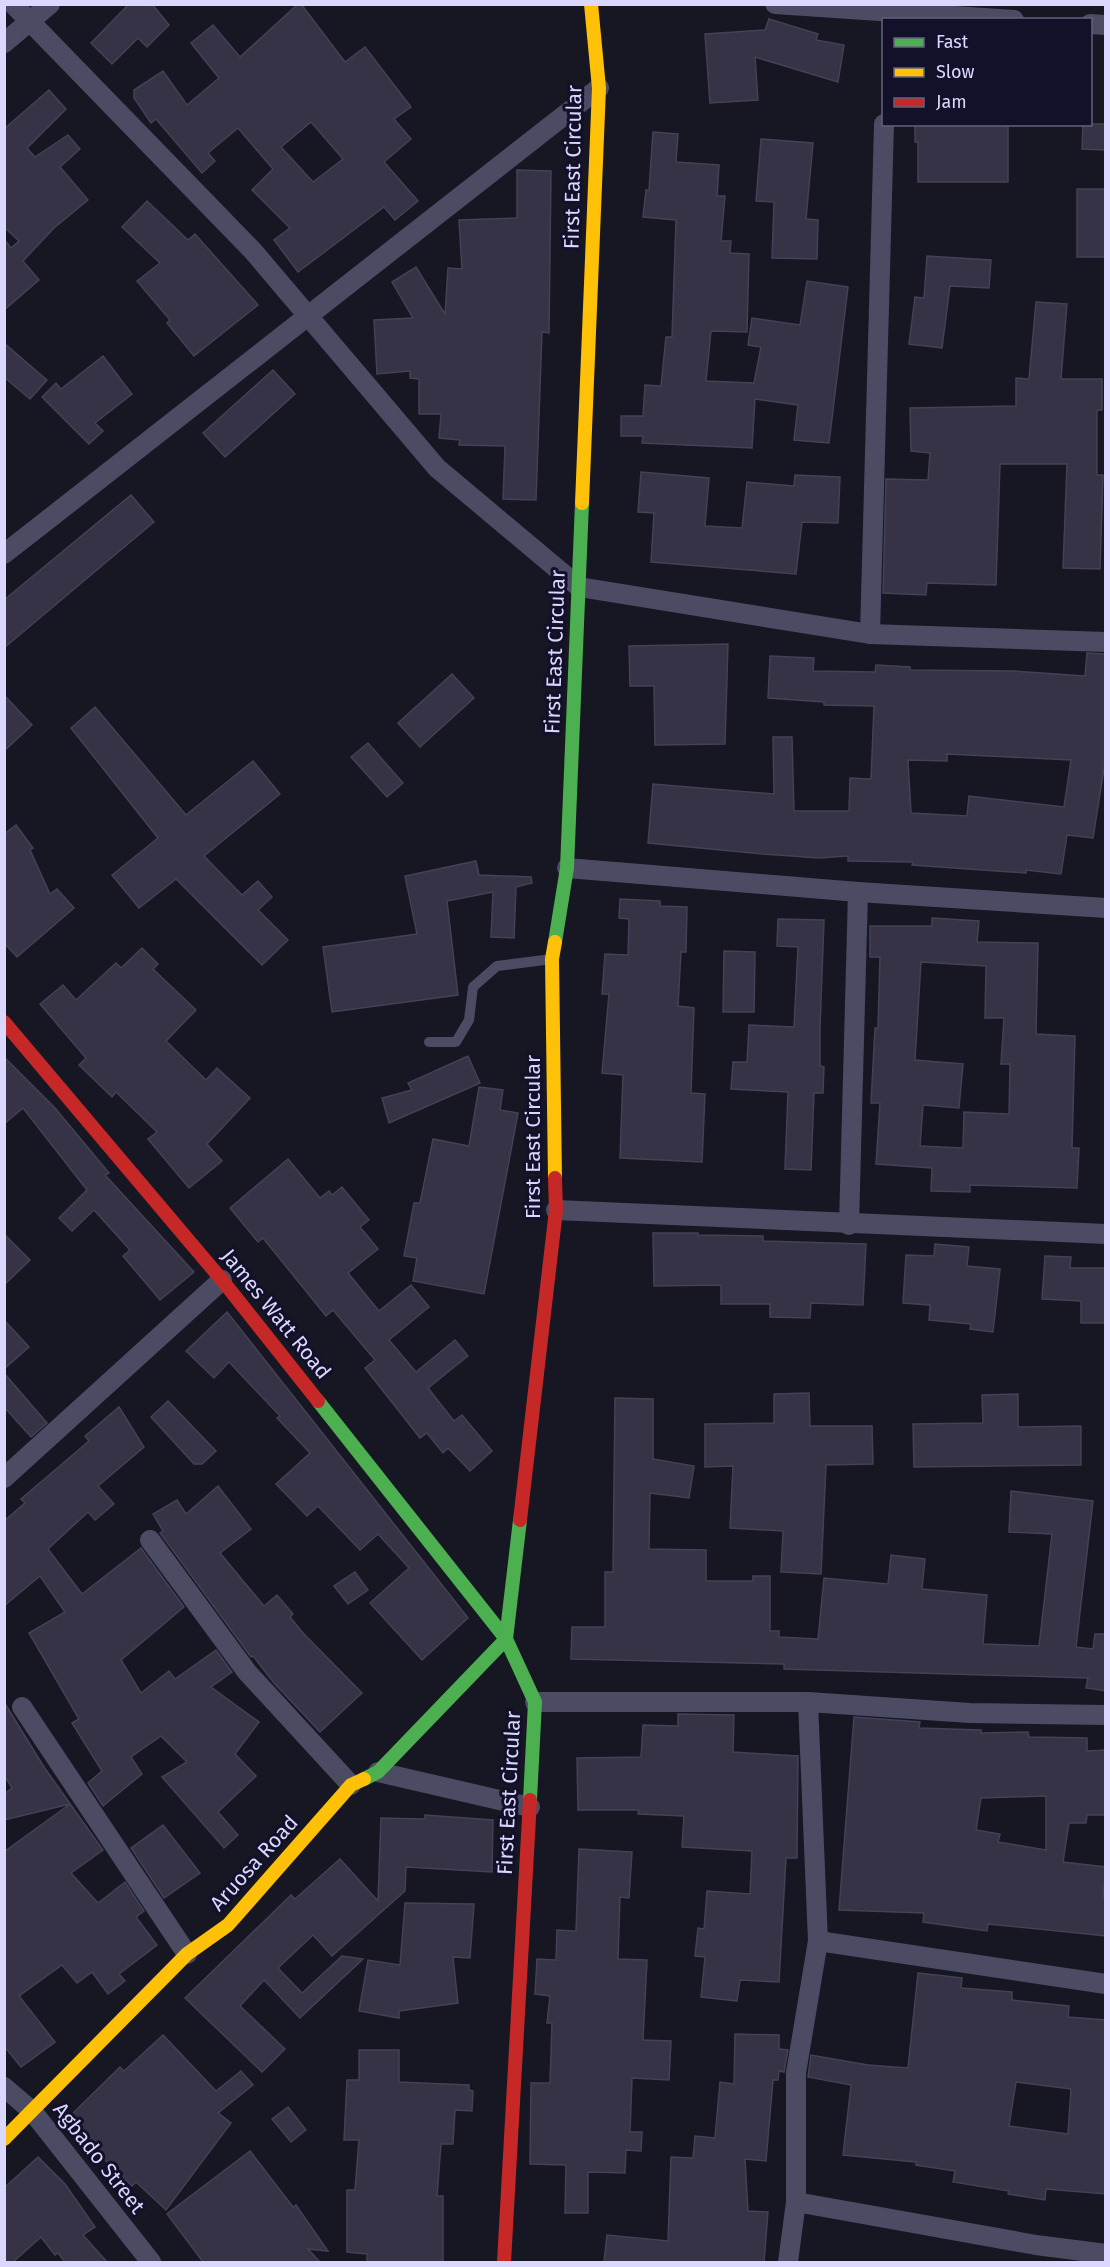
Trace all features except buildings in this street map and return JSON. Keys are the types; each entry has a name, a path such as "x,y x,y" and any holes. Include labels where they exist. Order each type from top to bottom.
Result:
{"street":[{"path":"13,4 253,251 437,468 579,587 870,634 1106,642"},
{"path":"4,43 50,4"},
{"name":"First East Circular","path":"504,2262 535,1702 506,1639 556,1210 552,958 567,868 579,587 599,88 591,4"},
{"path":"775,4 982,18"},
{"path":"4,554 599,88"},
{"path":"870,634 884,126"},
{"path":"567,868 858,892 1106,908"},
{"path":"849,1225 858,892"},
{"name":"James Watt Road","path":"4,1022 222,1280 506,1639"},
{"path":"556,1210 849,1225 1106,1234"},
{"path":"4,1479 222,1280"},
{"path":"150,1540 247,1672 351,1785"},
{"name":"Aruosa Road","path":"4,2139 187,1954 228,1924 351,1785 378,1773 506,1639"},
{"path":"535,1702 808,1702 970,1713 1106,1715"},
{"path":"788,2262 796,2202 796,2073 818,1941 808,1702"},
{"path":"22,1707 187,1954"},
{"path":"378,1773 530,1807"},
{"path":"818,1941 1106,1984"},
{"name":"Agbado Street","path":"4,2087 32,2111 151,2262"},
{"path":"796,2202 1036,2245 1106,2254"}],"lane":[{"path":"429,1042 456,1042 469,1020 473,987 497,966 552,958"}],"traffic: fast":[{"path":"555,942 567,868 582,503"},
{"path":"318,1401 506,1639 378,1772 364,1779"},
{"path":"520,1520 506,1639 535,1702 530,1800"}],"traffic: slow":[{"path":"582,503 599,88 591,4"},
{"path":"555,942 552,959 555,1178"},
{"path":"4,2139 187,1954 228,1925 351,1785 364,1779"}],"traffic: jam":[{"path":"4,1022 222,1280 318,1401"},
{"path":"520,1520 556,1210 555,1178"},
{"path":"504,2262 530,1800"}]}
